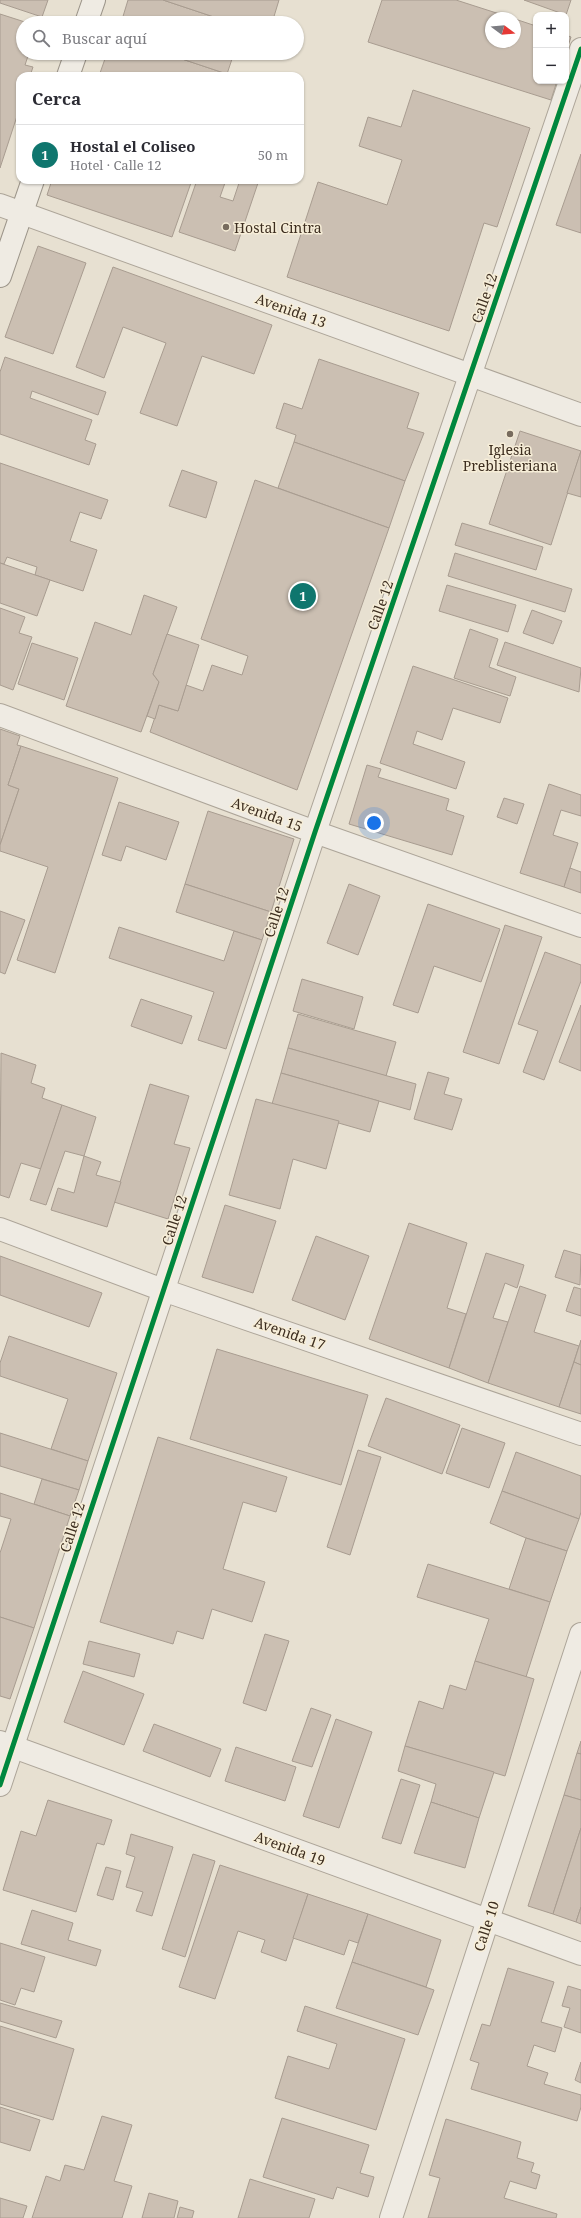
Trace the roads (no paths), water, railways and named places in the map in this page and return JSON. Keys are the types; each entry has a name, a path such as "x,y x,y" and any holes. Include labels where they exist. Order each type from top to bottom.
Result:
{"street":[{"path":"88,16 94,0"},
{"name":"Calle 12","path":"0,1785 6,1744 163,1290 315,832 581,49"},
{"path":"69,72 74,60"},
{"path":"0,276 32,184"},
{"name":"Avenida 13","path":"0,205 581,415"},
{"name":"Avenida 15","path":"0,715 315,832 581,926"},
{"name":"Avenida 17","path":"0,1229 163,1290 581,1434"},
{"name":"Calle 10","path":"391,2218 581,1634"},
{"name":"Avenida 19","path":"6,1744 581,1954"}],"place":[{"name":"Hostal Cintra","path":"226,227"},
{"name":"Iglesia Preblisteriana","path":"510,434"},
{"name":"Hostal el Coliseo","path":"303,596"}]}
